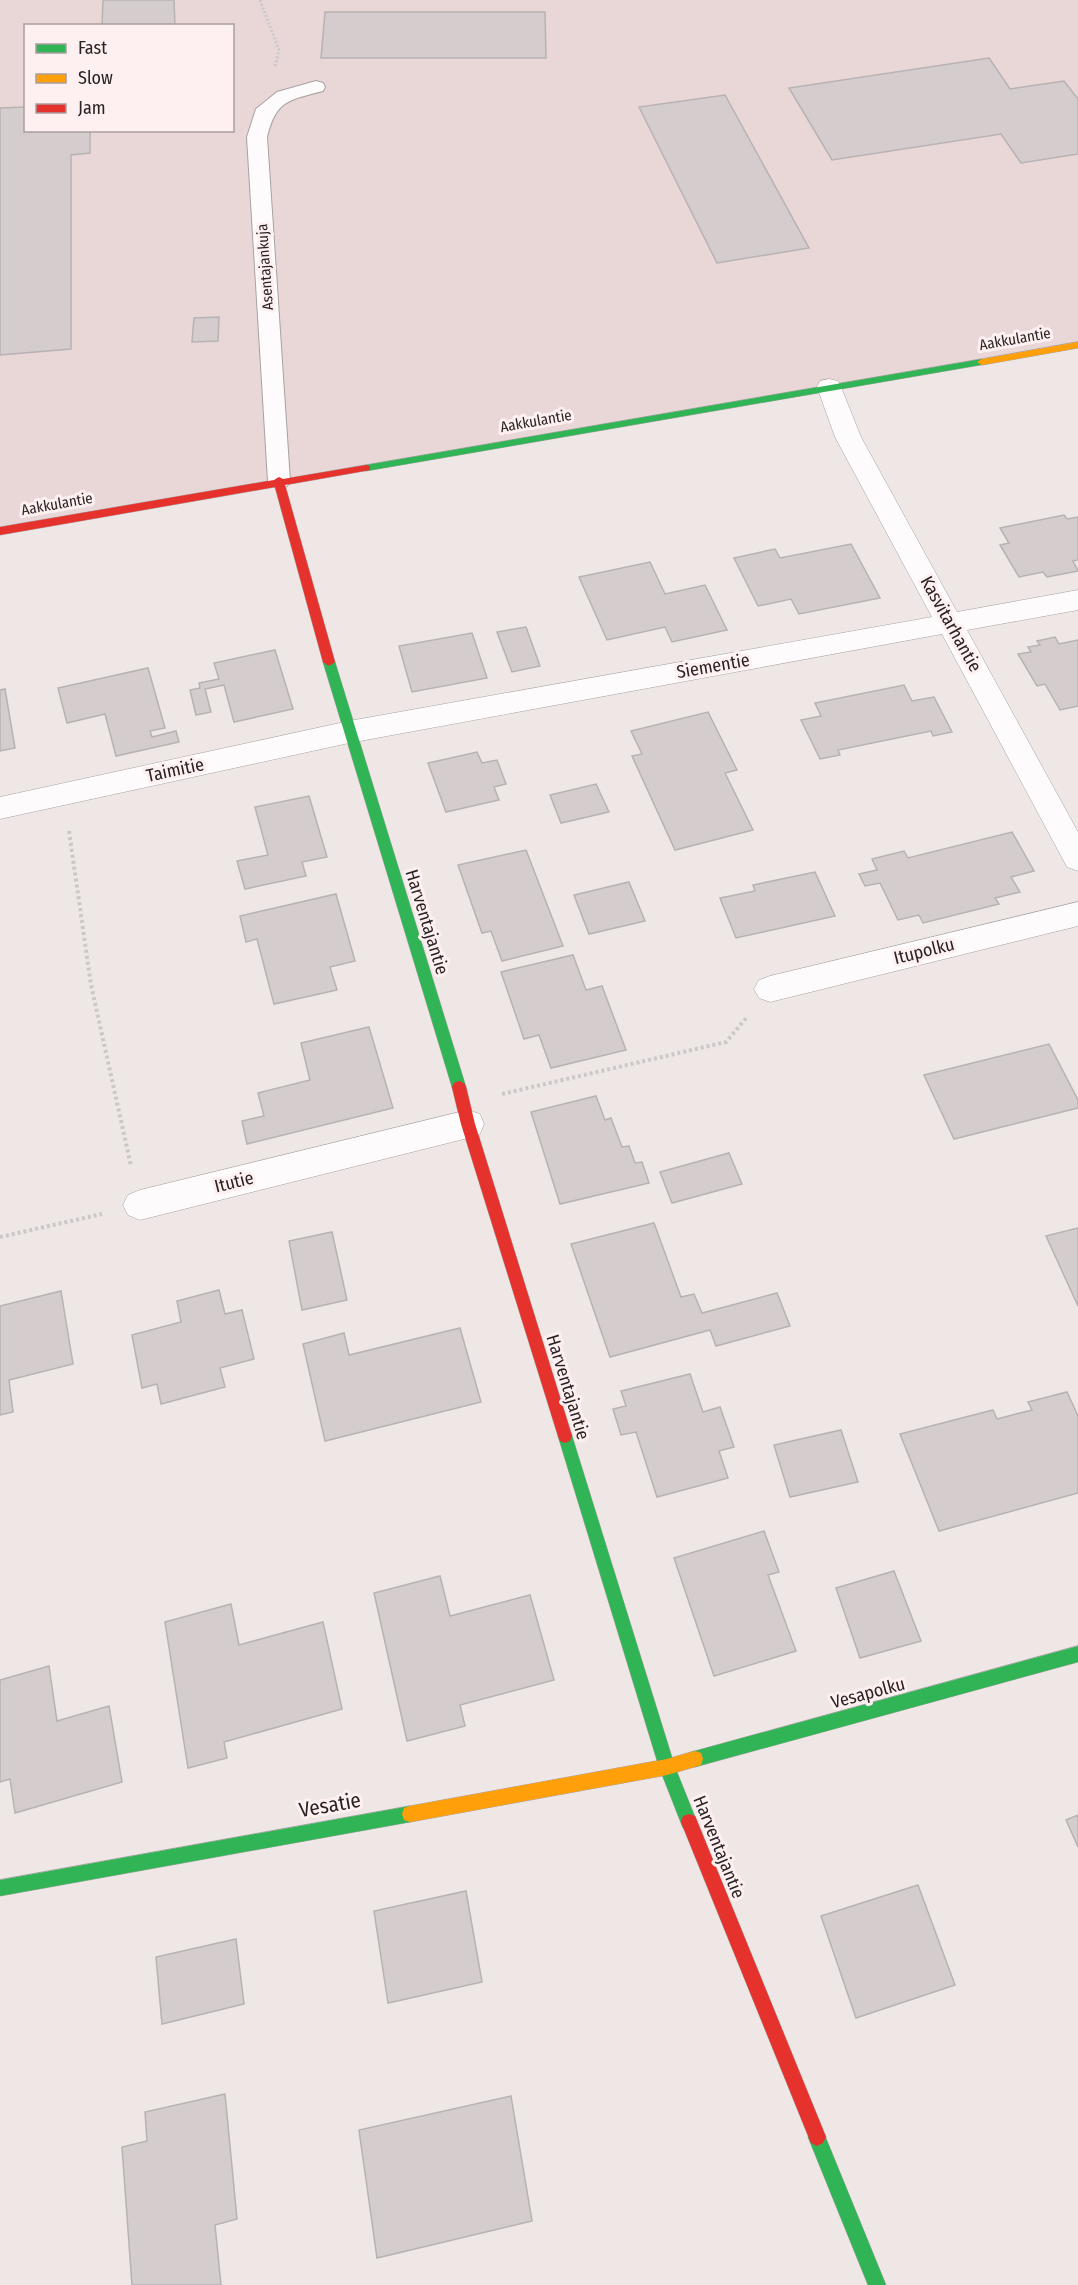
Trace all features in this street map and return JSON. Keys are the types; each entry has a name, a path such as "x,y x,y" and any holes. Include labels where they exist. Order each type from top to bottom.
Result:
{"street":[{"name":"Aakkulantie","path":"0,531 279,481 1078,345"},
{"name":"Kasvitarhantie","path":"829,387 848,437 1078,859"},
{"name":"Harventajantie","path":"279,481 287,517 349,732 667,1767 877,2285"},
{"name":"Siementie","path":"349,732 1078,600"},
{"name":"Taimitie","path":"0,808 349,732"},
{"name":"Itupolku","path":"770,989 1078,914"},
{"name":"Itutie","path":"140,1205 466,1114"},
{"name":"Vesapolku","path":"667,1767 1078,1654"},
{"name":"Vesatie","path":"0,1888 667,1767"}],"lane":[{"path":"263,113 284,96 316,87"},
{"name":"Asentajankuja","path":"263,113 257,137 279,481"}],"path":[{"path":"260,0 279,50 263,113"},
{"path":"0,1237 140,1205 91,985 64,794"},
{"path":"466,1114 726,1042 770,989"}],"shaded area":[{"path":"0,0 1078,0 1078,345 0,531"}],"building":[{"path":"103,0 174,0 175,24 102,24"},
{"path":"325,12 545,12 546,58 321,58"},
{"path":"989,58 1010,89 1064,81 1078,99 1078,154 1021,163 1001,134 832,160 789,88"},
{"path":"725,95 809,248 717,263 639,107"},
{"path":"24,107 24,132 90,132 90,153 71,155 71,349 0,355 0,108"},
{"path":"219,317 218,341 192,342 194,318"},
{"path":"1064,515 1067,519 1078,517 1078,560 1073,561 1078,571 1047,577 1043,572 1019,577 1000,545 1009,543 1000,528"},
{"path":"851,544 880,598 799,614 791,599 758,606 734,558 775,549 780,558"},
{"path":"650,562 665,594 705,585 727,630 672,642 665,627 607,640 579,577"},
{"path":"526,627 540,666 512,672 497,632"},
{"path":"472,633 487,678 412,692 399,646"},
{"path":"1055,637 1059,644 1078,640 1078,706 1060,710 1045,684 1037,686 1018,654 1031,652 1028,647 1040,645 1037,641"},
{"path":"275,650 293,709 234,722 224,685 205,689 211,712 196,715 190,690 200,688 199,683 219,679 214,663"},
{"path":"148,668 165,728 150,731 152,737 176,731 179,742 116,756 105,714 67,723 58,688"},
{"path":"904,685 912,701 934,697 952,732 933,736 931,731 838,750 840,755 820,759 801,720 821,716 815,703"},
{"path":"5,689 15,748 0,751 0,690"},
{"path":"708,712 737,770 725,773 753,830 675,850 632,756 642,754 631,731"},
{"path":"477,752 482,763 497,760 506,784 494,787 499,800 446,812 428,763"},
{"path":"596,784 609,812 561,823 550,795"},
{"path":"309,796 327,857 302,862 306,876 245,889 237,861 268,855 255,807"},
{"path":"1012,832 1034,871 1011,877 1020,892 995,898 999,904 923,923 919,915 898,920 880,883 865,886 859,874 877,870 872,859 904,851 908,858"},
{"path":"526,850 563,946 502,961 491,931 482,933 458,865"},
{"path":"815,872 835,916 736,938 720,898 755,891 753,885"},
{"path":"629,882 645,921 589,934 574,895"},
{"path":"336,894 355,961 330,967 337,990 274,1004 257,939 246,942 240,916"},
{"path":"573,955 586,990 602,986 626,1050 551,1068 539,1035 524,1039 501,972"},
{"path":"369,1027 393,1108 247,1144 242,1121 264,1116 258,1093 310,1080 301,1043"},
{"path":"1049,1044 1078,1100 1078,1108 954,1139 924,1075"},
{"path":"596,1096 605,1120 611,1118 622,1147 629,1146 635,1163 642,1162 649,1183 560,1204 531,1112"},
{"path":"729,1153 742,1184 672,1203 660,1172"},
{"path":"654,1223 681,1297 694,1294 702,1313 777,1293 790,1326 716,1346 710,1330 610,1357 571,1244"},
{"path":"1078,1228 1078,1306 1046,1236"},
{"path":"332,1232 347,1300 302,1310 289,1241"},
{"path":"219,1290 225,1314 242,1310 254,1359 220,1368 225,1387 161,1404 157,1384 142,1388 132,1335 181,1322 177,1301"},
{"path":"61,1291 73,1364 9,1380 13,1412 0,1415 0,1306"},
{"path":"460,1328 481,1402 325,1441 303,1344 344,1333 349,1355"},
{"path":"690,1374 703,1412 720,1407 734,1447 719,1451 728,1478 657,1497 636,1432 621,1435 613,1409 626,1406 621,1391"},
{"path":"1067,1392 1078,1416 1078,1493 939,1531 900,1434 993,1410 997,1419 1032,1410 1028,1402"},
{"path":"841,1430 858,1482 790,1497 774,1445"},
{"path":"764,1531 779,1572 768,1575 796,1651 714,1676 674,1558"},
{"path":"894,1571 921,1641 860,1658 836,1588"},
{"path":"440,1576 450,1616 530,1595 554,1680 460,1705 465,1726 407,1741 374,1593"},
{"path":"231,1604 239,1645 323,1622 342,1709 224,1742 227,1758 188,1768 165,1622"},
{"path":"49,1666 57,1721 109,1706 122,1782 15,1813 10,1779 0,1782 0,1680"},
{"path":"1078,1815 1078,1847 1066,1820"},
{"path":"918,1885 955,1985 856,2018 821,1916"},
{"path":"466,1891 482,1982 388,2003 374,1911"},
{"path":"236,1939 244,2004 162,2024 156,1957"},
{"path":"225,2094 237,2219 215,2225 221,2285 132,2285 122,2147 147,2141 145,2112"},
{"path":"511,2096 532,2221 377,2258 359,2130"}],"traffic: fast":[{"path":"366,468 982,362"},
{"path":"329,662 459,1087"},
{"path":"565,1436 667,1767 689,1822"},
{"path":"695,1759 1078,1654"},
{"path":"0,1888 410,1814"},
{"path":"817,2137 877,2285"}],"traffic: slow":[{"path":"982,362 1078,345"},
{"path":"410,1814 667,1767 695,1759"}],"traffic: jam":[{"path":"0,531 366,468"},
{"path":"279,481 287,517 329,662"},
{"path":"459,1087 468,1124 565,1436"},
{"path":"689,1822 817,2137"}]}
